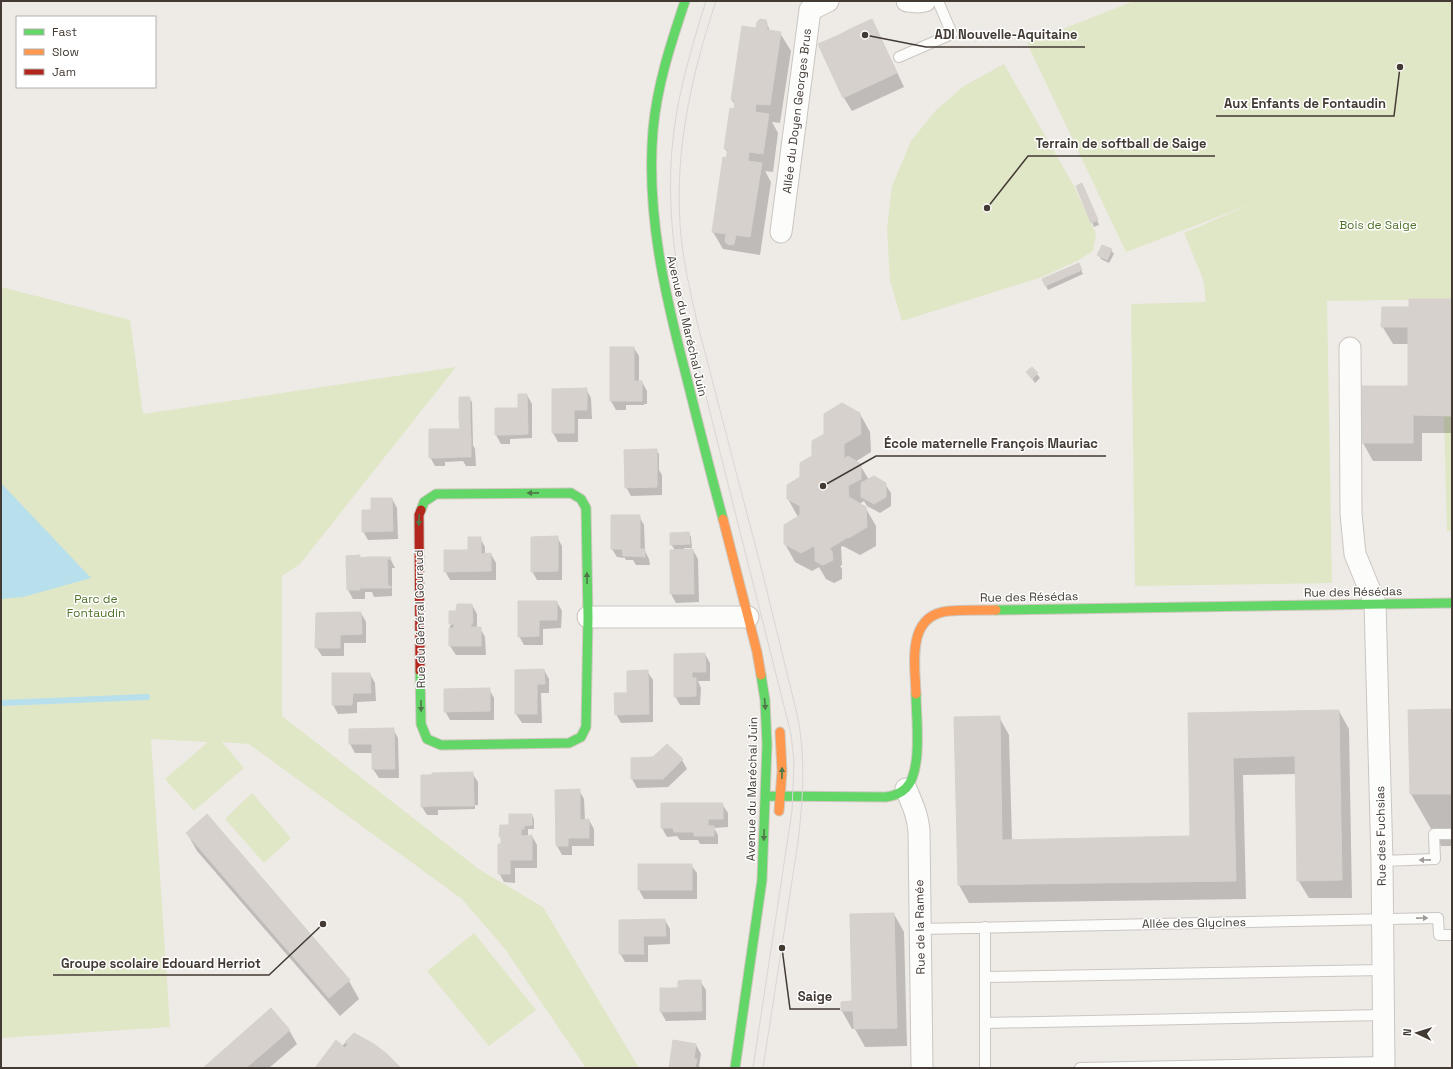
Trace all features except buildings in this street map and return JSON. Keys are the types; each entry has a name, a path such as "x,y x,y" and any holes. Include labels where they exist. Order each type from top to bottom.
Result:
{"street":[{"name":"Avenue du Maréchal Juin","path":"684,1 664,69 657,107 651,165 654,228 669,310 757,652 765,700 767,725 766,796 762,880 735,1068"},
{"name":"Allée du Doyen Georges Brus","path":"781,232 810,10 828,1"},
{"path":"907,1 925,1"},
{"path":"1350,348 1351,510 1355,554 1375,603"},
{"name":"Rue du Général Gouraud","path":"571,493 577,496 581,499 586,508 588,617 586,727 581,737 569,743 441,745 426,739 421,724 419,515 424,502 436,494 571,493"},
{"name":"Rue des Fuchsias","path":"1375,603 1382,861 1384,1065"},
{"name":"Rue des Résédas","path":"906,789 916,772 915,646 917,633 923,623 931,616 957,610 1452,603"},
{"path":"588,617 748,617"},
{"name":"Avenue du Maréchal Juin","path":"757,652 774,700"},
{"path":"778,817 781,796 782,750 779,725"},
{"path":"766,796 891,797 906,789"},
{"name":"Rue de la Ramée","path":"906,789 918,820 922,1068"},
{"name":"Avenue du Maréchal Juin","path":"762,880 771,855 772,844"}],"lane":[{"path":"899,57 952,34 938,1"},
{"path":"1382,861 1435,859 1434,834 1452,834"},
{"name":"Allée des Glycines","path":"920,929 1438,918 1439,935 1452,935"},
{"path":"985,928 985,1068"},
{"path":"985,977 1383,970"},
{"path":"985,1023 1384,1015"},
{"path":"1080,1068 1384,1065"}],"green space":[{"name":"Bois de Saige","path":"1134,1 1452,1 1452,299 1327,301 1332,583 1135,586 1131,304 1206,302 1203,279 1184,233 1252,204 1126,252 1027,43"},
{"path":"1004,64 1074,186 1096,234 1093,251 1079,260 1042,277 902,321 890,281 887,229 892,186 911,141 936,110 964,86"},
{"name":"Parc de Fontaudin","path":"1,287 130,320 143,414 456,367 300,564 282,576 282,716 480,870 543,907 639,1068 586,1068 505,949 462,899 249,744 222,742 244,768 194,811 165,779 208,742 151,739 170,1027 1,1038 1,706 105,700 1,704"},
{"path":"1444,416 1452,416 1452,531 1447,531"},
{"path":"252,793 291,838 264,863 225,819"},
{"path":"474,933 536,1010 489,1046 427,971"}],"water":[{"path":"1,483 91,578 23,597 1,599"}],"waterway":[{"path":"1,703 147,697"}],"tram line":[{"path":"706,1 685,74 674,130 671,171 671,215 673,237 679,281 688,325 791,734 794,761 792,811 753,1068"},
{"path":"716,1 707,28 687,111 680,167 679,196 681,236 697,322 763,575 797,714 803,762 798,842 763,1068"}],"traffic: fast":[{"path":"685,1 661,80 655,113 653,130 652,192 664,284 723,519"},
{"path":"420,671 421,724 427,739 441,745 569,743 581,737 586,727 588,617 586,508 581,499 571,493"},
{"path":"421,510 424,502 436,494 571,493"},
{"path":"996,610 1452,603"},
{"path":"735,1068 762,880 767,745 765,700 761,675"},
{"path":"765,796 886,797 901,792 906,788 911,780 917,757 916,694"}],"traffic: slow":[{"path":"723,519 757,652 761,675"},
{"path":"916,694 916,642 919,631 926,621 935,614 949,611 996,610"},
{"path":"779,811 782,771 780,732"}],"traffic: jam":[{"path":"420,671 419,515 421,510"}],"place":[{"name":"ADI Nouvelle-Aquitaine","path":"865,35"},
{"name":"Aux Enfants de Fontaudin","path":"1400,67"},
{"name":"Terrain de softball de Saige","path":"987,208"},
{"name":"École maternelle François Mauriac","path":"823,486"},
{"name":"Groupe scolaire Edouard Herriot","path":"323,924"},
{"name":"Saige","path":"782,948"}]}
